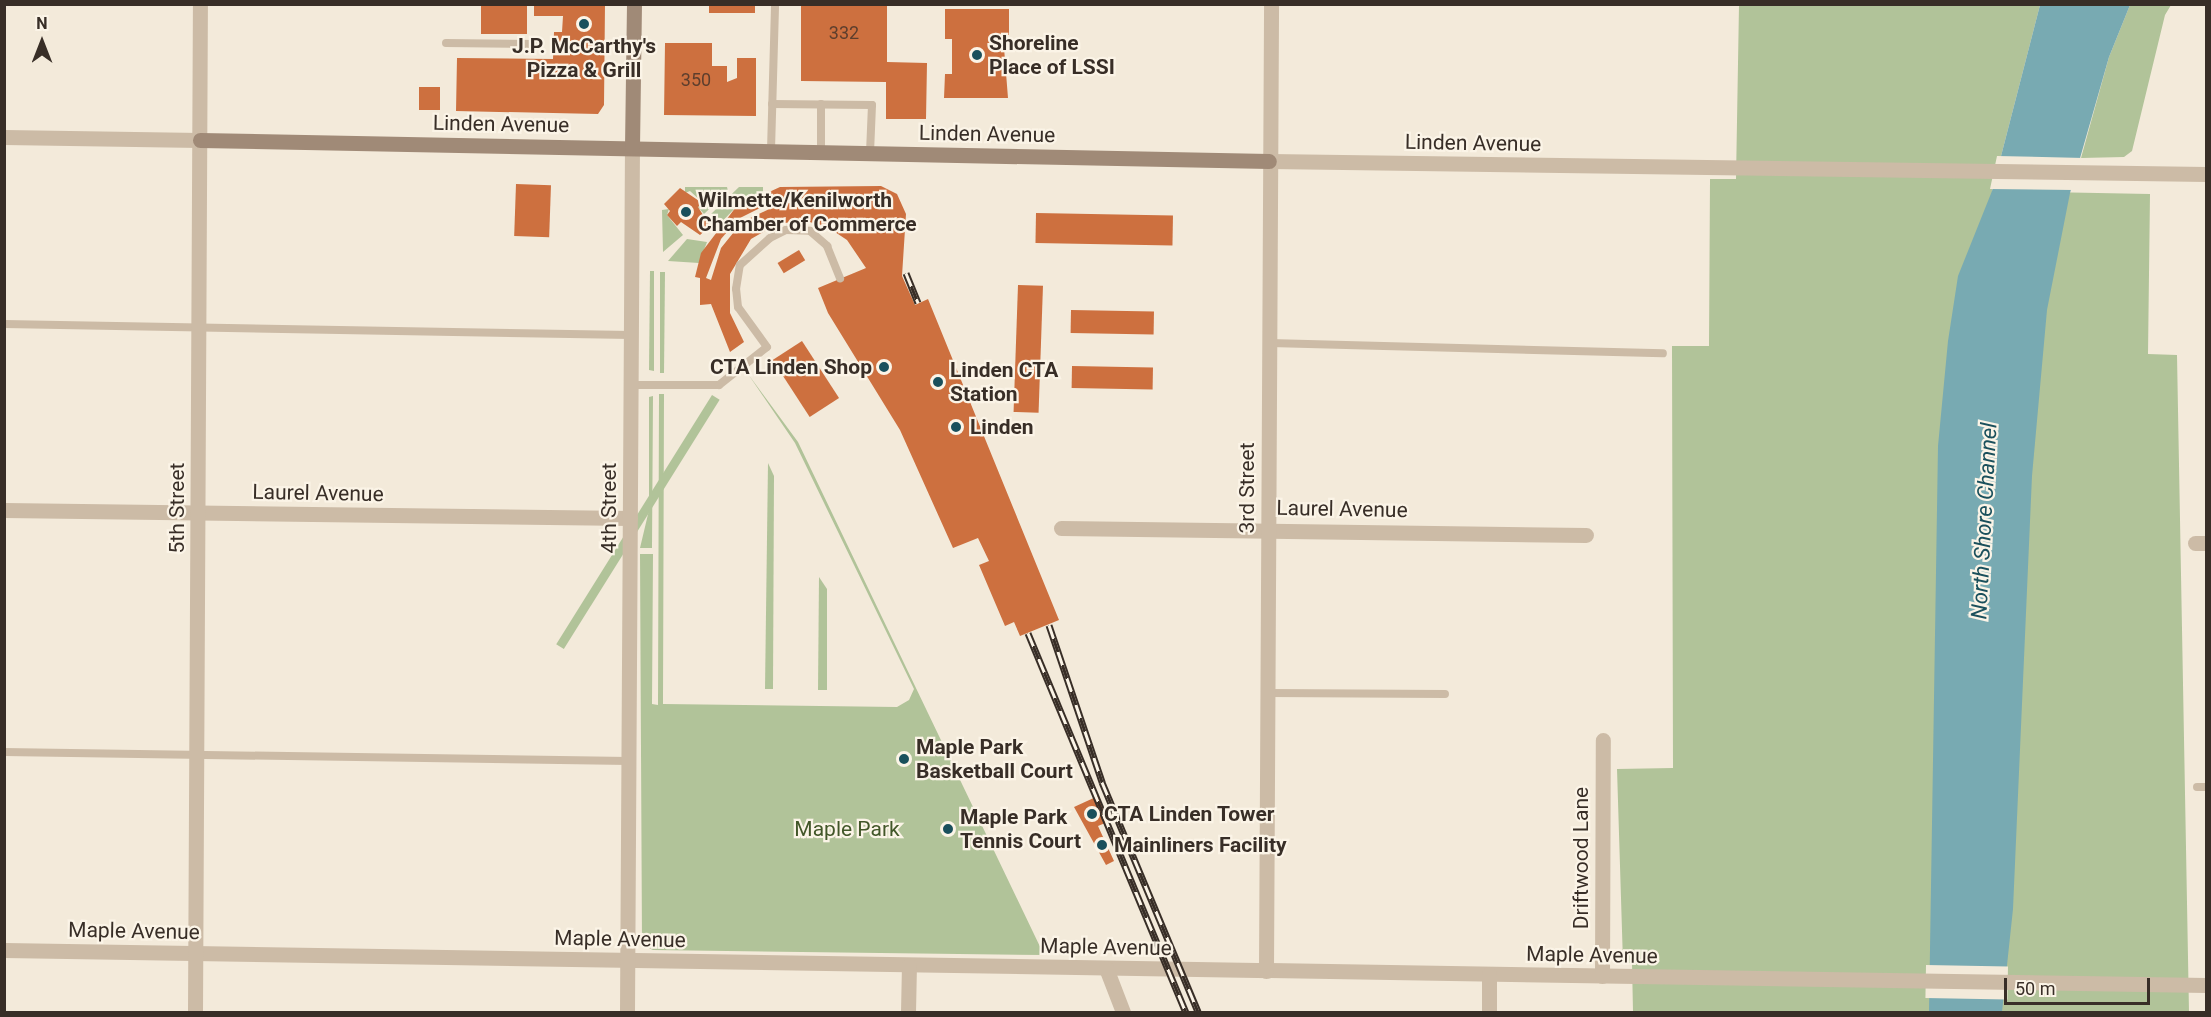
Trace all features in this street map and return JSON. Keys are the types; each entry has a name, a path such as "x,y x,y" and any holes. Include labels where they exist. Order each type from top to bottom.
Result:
{"street":[{"name":"5th Street","path":"195,1012 200,4"},
{"name":"4th Street","path":"627,1012 634,4"},
{"name":"3rd Street","path":"1266,971 1271,4"},
{"name":"Linden Avenue","path":"4,137 2097,175 2206,174"},
{"name":"Laurel Avenue","path":"4,510 630,518"},
{"name":"Laurel Avenue","path":"1061,528 1586,535"},
{"name":"Driftwood Lane","path":"1602,976 1603,740"},
{"name":"Maple Avenue","path":"4,950 2206,985"},
{"path":"908,1012 909,965"},
{"path":"1106,968 1123,1012"},
{"path":"1488,1012 1489,975"}],"lane":[{"path":"771,150 776,4"},
{"path":"446,43 538,44"},
{"path":"772,104 872,105 870,152"},
{"path":"821,104 821,151"},
{"path":"631,385 719,385 767,347 738,307 736,289 740,265 770,238 786,231 810,231 827,246 840,279"},
{"path":"4,324 631,335"},
{"path":"1269,344 1663,353"},
{"path":"1267,693 1445,694"},
{"path":"4,752 629,761"},
{"path":"2197,787 2206,788"}],"green space":[{"path":"1739,5 2040,5 1992,191 2150,194 2148,354 2177,355 2189,1012 1633,1012 1632,963 1623,963 1617,769 1673,768 1672,346 1709,346 1710,179 1736,179"},
{"path":"2130,5 2171,5 2165,15 2132,151 2124,157 2081,158 2109,57"},
{"path":"685,187 727,187 728,191 704,214 698,207 702,202 690,191 685,193"},
{"path":"739,187 763,187 763,192 736,207 713,231 711,214"},
{"path":"669,209 667,215 683,235 663,252 662,210"},
{"path":"687,239 707,242 699,263 668,261"},
{"path":"650,271 654,271 654,371 649,370"},
{"path":"660,272 665,272 664,373 660,373"},
{"name":"Maple Park","path":"748,374 798,442 1044,955 653,950 642,945 640,554 653,554 652,704 658,705 659,394 664,394 663,704 897,707 909,700 914,689 795,443"},
{"path":"712,395 720,400 564,649 556,644"},
{"path":"653,396 652,548 640,548 649,510 649,397"},
{"path":"768,463 774,476 773,689 765,689"},
{"path":"819,577 827,589 827,690 818,690"}],"water":[{"name":"North Shore Channel","path":"2040,5 2130,5 2109,57 2070,193 2047,310 2032,476 2013,909 2002,1012 1929,1012 1938,446 1948,341 1958,276 1992,191"}],"pier":[{"path":"1997,156 2084,158 2074,190 1990,189"},
{"path":"1926,965 2008,966 2007,999 1925,998"}],"building":[{"path":"481,4 527,4 527,34 481,34"},
{"path":"534,4 605,4 604,105 598,114 456,111 457,58 553,59 554,32 562,32 563,16 534,16"},
{"path":"709,4 755,4 755,13 709,13"},
{"path":"801,4 887,4 887,62 927,63 926,119 886,119 886,82 801,81"},
{"name":"Shoreline Place of LSSI","path":"945,9 1009,9 1009,35 1003,35 1008,98 944,98 945,74 952,74 952,39 945,39"},
{"path":"665,43 712,43 712,66 727,66 727,82 737,78 737,58 756,58 756,116 664,115"},
{"path":"419,87 440,87 440,110 419,110"},
{"path":"516,184 551,185 549,237 514,236"},
{"path":"881,186 897,194 906,214 902,276 915,305 928,299 1059,620 1020,636 1014,622 1005,626 979,565 989,561 978,538 953,548 900,430 828,313 818,288 866,268 847,240 826,226 801,220 775,225 751,239 730,274 730,313 744,342 730,352 711,304 700,305 700,278 695,277 701,253 736,207 780,187","holes":["812,198 813,203 782,203 742,222 721,248 711,280 706,278 721,239 738,219 778,199"]},
{"name":"Wilmette/Kenilworth Chamber of Commerce","path":"680,188 702,203 698,207 710,226 700,235 681,222 677,226 667,215 670,211 664,204"},
{"path":"1036,213 1173,215 1172,245 1035,243"},
{"path":"799,250 805,260 784,273 778,263"},
{"path":"1018,285 1043,286 1039,413 1014,412"},
{"path":"1071,310 1154,311 1154,334 1071,333"},
{"path":"802,341 839,398 810,417 773,360"},
{"path":"1072,366 1153,367 1153,389 1072,388"},
{"name":"CTA Linden Tower","path":"1098,796 1110,821 1098,826 1114,861 1106,865 1074,807"}],"railway":[{"path":"906,273 918,303"},
{"path":"1049,625 1102,782 1198,1012"},
{"path":"1028,633 1186,1012"}],"place":[{"name":"J.P. McCarthy's Pizza & Grill","path":"584,24"},
{"name":"Shoreline Place of LSSI","path":"977,55"},
{"name":"Wilmette/Kenilworth Chamber of Commerce","path":"686,212"},
{"name":"CTA Linden Shop","path":"884,367"},
{"name":"Linden CTA Station","path":"938,382"},
{"name":"Linden","path":"956,427"},
{"name":"Maple Park Basketball Court","path":"904,759"},
{"name":"CTA Linden Tower","path":"1092,814"},
{"name":"Maple Park Tennis Court","path":"948,829"},
{"name":"Mainliners Facility","path":"1102,845"}]}
